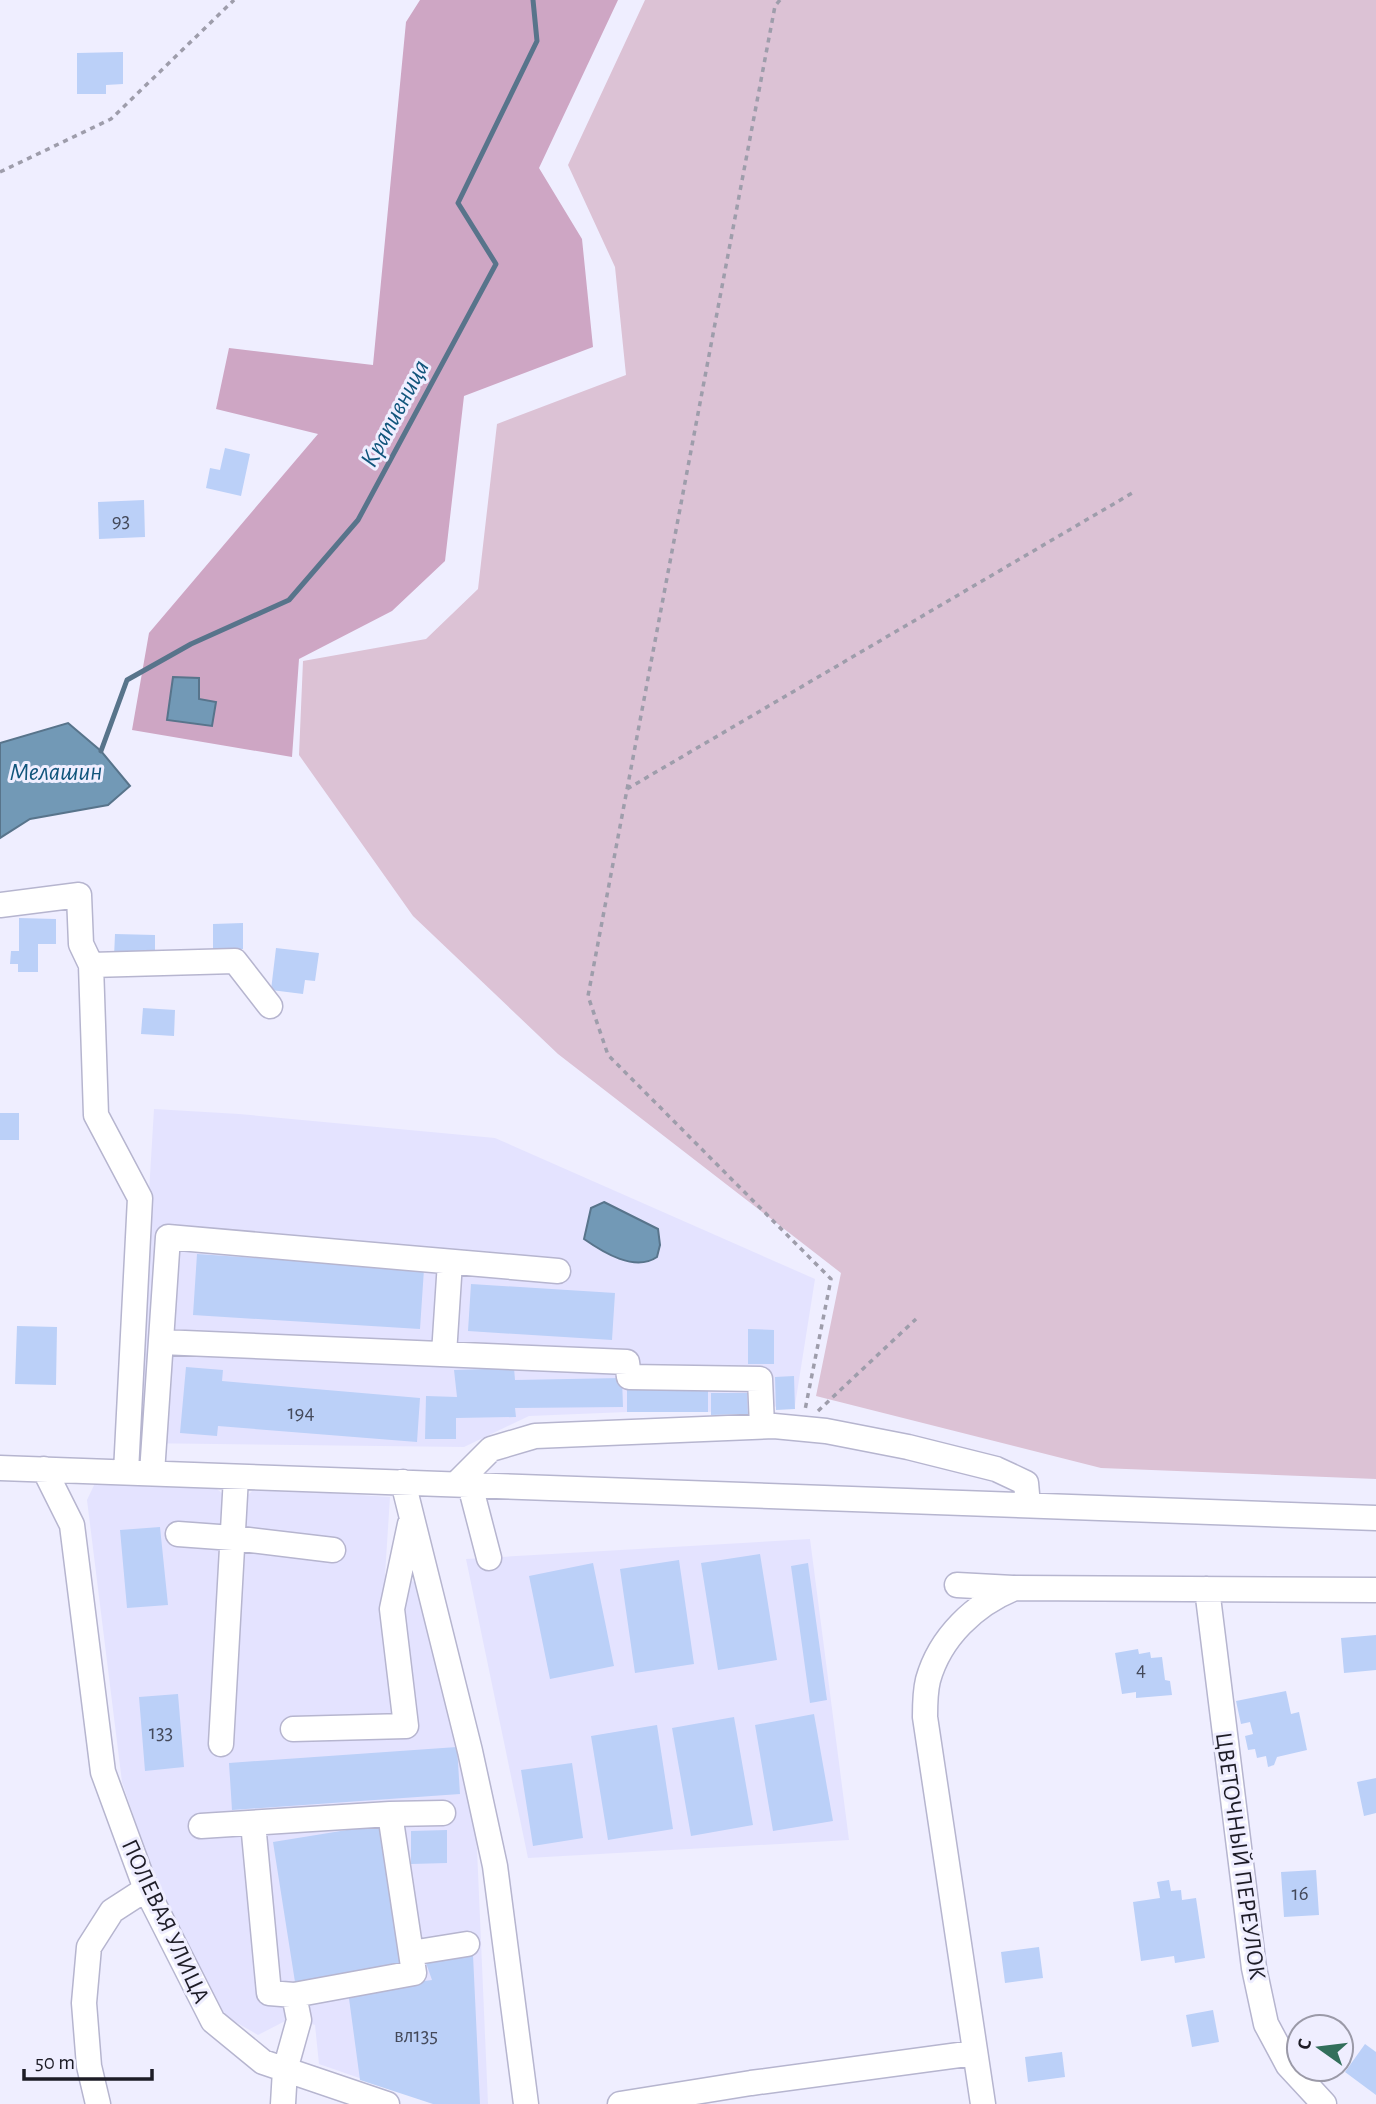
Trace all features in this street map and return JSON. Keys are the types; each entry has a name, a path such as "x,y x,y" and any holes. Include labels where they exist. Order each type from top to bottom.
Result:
{"street":[{"path":"0,905 79,895 81,944 91,965 96,1115 140,1198 126,1472"},
{"path":"91,965 235,961 270,1006"},
{"path":"152,1473 167,1237 558,1271"},
{"path":"444,1354 450,1262"},
{"path":"161,1342 627,1362 629,1377 760,1379 762,1426"},
{"path":"463,1484 491,1449 535,1436 762,1426 827,1431 908,1447 996,1469 1026,1483 1028,1505"},
{"path":"0,1468 1376,1518"},
{"name":"ПОЛЕВАЯ УЛИЦА","path":"44,1469 72,1525 103,1772 146,1889 213,2021 263,2062 387,2104"},
{"path":"221,1744 236,1477"},
{"path":"403,1482 470,1751 495,1866 526,2104"},
{"path":"463,1484 489,1558"},
{"path":"293,1729 407,1726 392,1609 412,1516"},
{"path":"178,1534 333,1550"},
{"path":"957,1585 1015,1588 1376,1590"},
{"path":"984,2104 974,2053 925,1717 925,1696 934,1664 948,1639 980,1606 1015,1588"},
{"name":"ЦВЕТОЧНЫЙ ПЕРЕУЛОК","path":"1207,1589 1253,1956 1266,2024 1288,2064 1324,2104"},
{"path":"201,1826 443,1812"},
{"path":"253,1823 269,1993 294,1995 414,1973 390,1814"},
{"path":"98,2104 89,2066 84,2003 89,1947 112,1911 146,1889"},
{"path":"411,1954 467,1944"},
{"path":"283,2104 285,2070 299,2020 294,1995"},
{"path":"621,2104 689,2098 974,2053"}],"path":[{"path":"0,172 111,118 234,0"},
{"path":"780,0 775,6 588,996 608,1055 831,1279 802,1428"},
{"path":"627,789 1134,492"},
{"path":"802,1428 916,1320"}],"shaded area":[{"path":"420,0 618,0 539,168 582,239 593,347 464,396 445,561 392,611 299,659 292,757 132,730 149,633 318,434 216,409 229,348 373,365 406,22"},
{"path":"645,0 1376,0 1376,1479 1101,1468 816,1396 841,1273 558,1054 413,916 299,755 303,661 426,639 478,589 497,424 626,375 615,267 568,165"},
{"path":"154,1109 239,1114 495,1138 815,1279 795,1405 708,1412 529,1416 464,1447 134,1443"},
{"path":"97,1479 212,1485 228,1498 244,1499 255,1488 390,1497 385,1575 415,1582 468,1756 477,1849 488,2104 434,2104 319,2064 315,2025 291,2018 258,2035 218,2012 162,1900 122,1782 87,1500"},
{"path":"810,1539 849,1840 528,1858 466,1559"}],"water":[{"path":"173,677 199,678 199,699 216,702 212,726 167,720"},
{"name":"Мелашин","path":"68,723 101,751 130,786 108,805 30,819 0,838 0,743"},
{"path":"604,1202 658,1229 660,1245 657,1257 648,1261 630,1262 610,1255 584,1239 591,1208"}],"building":[{"path":"123,52 123,84 106,85 106,94 77,94 77,53"},
{"path":"225,448 250,454 241,496 206,488 210,468 220,470"},
{"path":"144,500 145,537 99,539 98,502"},
{"path":"19,918 56,919 56,944 38,944 38,972 18,972 18,964 10,964 11,951 19,951"},
{"path":"243,923 243,949 213,949 213,924"},
{"path":"115,934 155,935 155,958 114,957"},
{"path":"276,948 319,953 315,981 305,980 303,994 271,990"},
{"path":"143,1008 175,1010 174,1036 141,1034"},
{"path":"0,1113 19,1113 19,1140 0,1140"},
{"path":"197,1254 424,1269 420,1329 193,1315"},
{"path":"471,1284 615,1293 612,1340 468,1331"},
{"path":"17,1326 57,1327 56,1385 15,1384"},
{"path":"748,1329 774,1330 774,1364 748,1364"},
{"path":"186,1367 223,1370 222,1381 420,1398 417,1442 218,1426 217,1436 180,1433"},
{"path":"514,1368 515,1380 622,1378 623,1407 515,1408 516,1417 456,1418 456,1439 425,1439 426,1396 457,1397 454,1370"},
{"path":"794,1376 795,1409 776,1410 775,1377"},
{"path":"627,1389 708,1389 708,1412 627,1412"},
{"path":"711,1393 747,1393 748,1414 711,1415"},
{"path":"160,1527 168,1605 127,1608 120,1530"},
{"path":"760,1554 777,1660 718,1670 701,1563"},
{"path":"679,1560 694,1664 635,1673 620,1569"},
{"path":"593,1563 614,1666 550,1679 529,1576"},
{"path":"808,1563 827,1700 810,1703 791,1566"},
{"path":"1376,1635 1376,1670 1344,1673 1341,1638"},
{"path":"1138,1649 1139,1654 1150,1652 1151,1658 1162,1657 1165,1680 1170,1681 1172,1695 1136,1698 1136,1692 1122,1694 1115,1653"},
{"path":"1286,1691 1291,1714 1299,1712 1307,1750 1277,1757 1274,1765 1268,1767 1266,1756 1257,1758 1255,1749 1248,1750 1245,1736 1253,1734 1250,1722 1241,1724 1236,1701"},
{"path":"178,1694 184,1767 145,1771 139,1697"},
{"path":"814,1714 833,1821 773,1831 755,1725"},
{"path":"734,1717 753,1825 691,1836 672,1728"},
{"path":"657,1725 673,1829 608,1840 591,1736"},
{"path":"457,1747 460,1794 232,1810 229,1763"},
{"path":"572,1763 583,1838 533,1846 521,1770"},
{"path":"1376,1778 1376,1813 1364,1816 1357,1782"},
{"path":"384,1824 407,1964 295,1982 273,1842"},
{"path":"447,1830 447,1863 411,1864 411,1831"},
{"path":"1316,1870 1319,1915 1284,1917 1281,1872"},
{"path":"1169,1880 1171,1891 1181,1890 1182,1900 1196,1898 1205,1958 1175,1963 1174,1956 1141,1961 1133,1902 1160,1898 1157,1882"},
{"path":"1039,1947 1043,1978 1005,1983 1001,1952"},
{"path":"473,1955 480,2104 433,2104 360,2080 348,1991 432,1980 426,1963"},
{"path":"1213,2010 1219,2042 1192,2047 1186,2015"},
{"path":"1365,2044 1376,2052 1376,2095 1355,2079 1355,2058"},
{"path":"1062,2052 1065,2077 1028,2082 1025,2057"}],"waterway":[{"name":"Крапивница","path":"101,751 127,680 191,644 289,600 358,520 496,264 458,203 537,41 533,0"}]}
